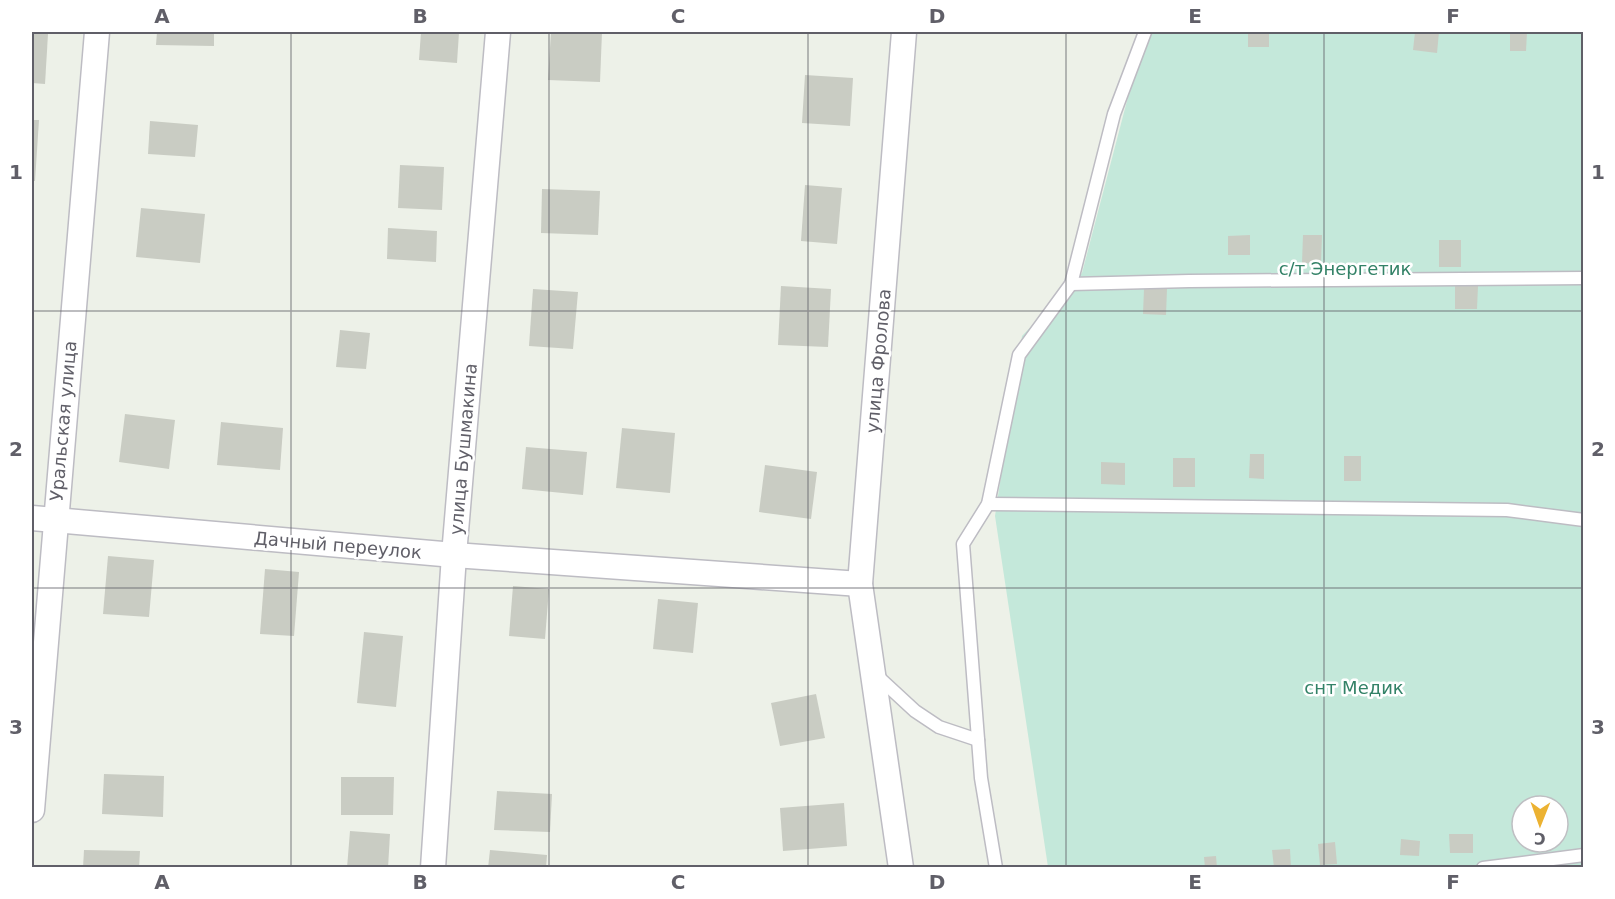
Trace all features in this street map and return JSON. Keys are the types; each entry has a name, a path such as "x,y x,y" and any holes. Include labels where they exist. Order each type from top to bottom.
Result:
{"street":[{"name":"Уральская улица","path":"32,810 43,519 97,32"},
{"name":"улица Бушмакина","path":"433,867 454,555 498,32"},
{"name":"улица Фролова","path":"901,867 860,584 904,32"},
{"name":"Дачный переулок","path":"43,519 454,555 860,584"}],"lane":[{"path":"996,867 981,778 963,544 988,504 1020,355 1071,285 1114,114 1145,32"},
{"path":"1071,285 1189,281 1584,278"},
{"path":"988,504 1507,510 1584,520"},
{"path":"873,672 915,711 939,727 978,740"},
{"path":"1482,867 1584,855"}],"green space":[{"path":"1145,32 1583,32 1583,867 1048,867 995,516 1022,336 1082,273"}],"building":[{"path":"157,32 214,32 214,46 156,45"},
{"path":"421,32 459,32 457,63 419,60"},
{"path":"551,32 602,32 600,82 548,80"},
{"path":"1248,32 1269,32 1269,47 1248,47"},
{"path":"1415,32 1439,32 1437,53 1413,50"},
{"path":"1510,32 1527,32 1526,51 1510,51"},
{"path":"32,33 48,34 45,84 32,83"},
{"path":"805,75 853,78 850,126 802,123"},
{"path":"32,120 39,120 35,181 32,181"},
{"path":"150,121 198,125 195,157 148,154"},
{"path":"400,165 444,167 442,210 398,208"},
{"path":"805,185 842,188 837,244 801,241"},
{"path":"542,189 600,191 598,235 541,233"},
{"path":"141,208 205,214 200,263 136,257"},
{"path":"388,228 437,231 436,262 387,259"},
{"path":"1250,235 1250,255 1228,255 1228,236"},
{"path":"1303,235 1322,235 1321,264 1302,263"},
{"path":"1439,240 1461,240 1461,267 1439,267"},
{"path":"1455,285 1478,286 1477,309 1455,309"},
{"path":"781,286 831,289 828,347 778,345"},
{"path":"533,289 578,292 573,349 529,346"},
{"path":"1144,289 1167,289 1166,315 1143,314"},
{"path":"340,330 370,333 366,369 336,367"},
{"path":"125,414 175,420 169,469 119,462"},
{"path":"221,422 283,428 280,470 217,465"},
{"path":"622,428 675,433 670,493 616,488"},
{"path":"526,447 587,452 583,495 522,489"},
{"path":"1250,454 1264,454 1264,479 1249,478"},
{"path":"1344,456 1361,456 1361,481 1344,481"},
{"path":"1173,458 1195,458 1195,487 1173,487"},
{"path":"1101,462 1125,463 1125,485 1101,484"},
{"path":"765,465 817,472 811,519 759,512"},
{"path":"108,556 154,560 149,617 103,614"},
{"path":"265,569 299,572 294,636 260,634"},
{"path":"513,586 549,589 545,639 509,636"},
{"path":"658,599 698,603 693,653 653,649"},
{"path":"364,632 403,636 396,707 357,703"},
{"path":"816,694 825,738 780,746 771,703"},
{"path":"104,774 164,776 163,817 102,814"},
{"path":"341,777 394,777 393,815 341,815"},
{"path":"497,791 552,794 550,832 494,830"},
{"path":"844,803 847,846 783,851 780,808"},
{"path":"350,831 390,834 388,868 347,868"},
{"path":"1449,834 1473,834 1473,853 1450,853"},
{"path":"1401,839 1420,841 1419,856 1400,855"},
{"path":"1335,842 1337,864 1320,865 1318,844"},
{"path":"1290,849 1291,868 1274,868 1272,850"},
{"path":"84,850 140,851 139,868 83,868"},
{"path":"490,850 547,855 546,868 488,868"},
{"path":"1216,856 1217,868 1205,868 1204,857"}],"park label":[{"name":"с/т Энергетик","path":"1345,268"},
{"name":"снт Медик","path":"1354,687"}]}
